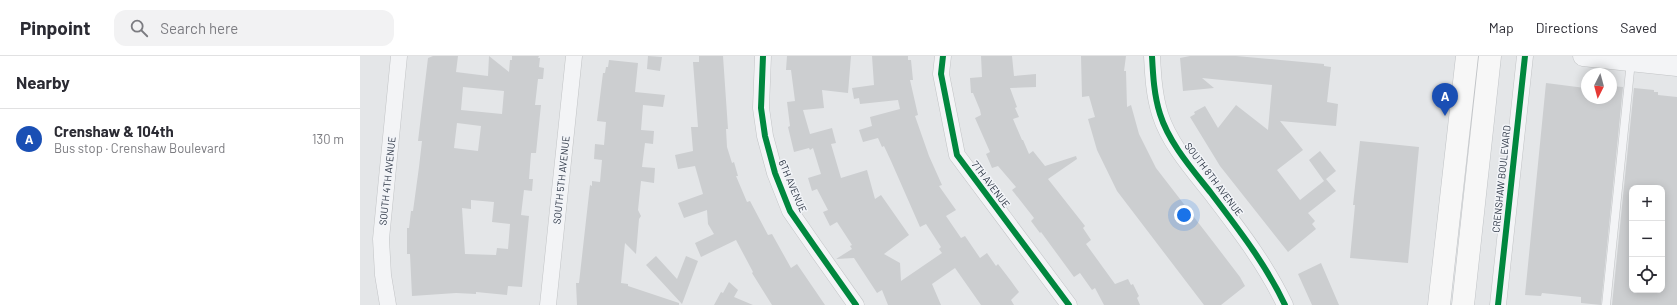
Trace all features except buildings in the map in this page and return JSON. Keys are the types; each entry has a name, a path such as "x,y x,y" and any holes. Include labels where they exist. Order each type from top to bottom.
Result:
{"main road":[{"path":"1439,305 1467,56"},
{"path":"1463,305 1490,56"}],"street":[{"name":"SOUTH 4TH AVENUE","path":"388,305 383,275 381,239 399,56"},
{"name":"SOUTH 5TH AVENUE","path":"548,305 574,56"},
{"name":"6TH AVENUE","path":"763,56 761,108 765,136 775,173 790,211 856,305"},
{"name":"7TH AVENUE","path":"943,56 941,74 957,155 1069,305"},
{"name":"SOUTH 8TH AVENUE","path":"1152,56 1154,84 1160,114 1170,138 1248,241 1272,278 1285,305"},
{"name":"CRENSHAW BOULEVARD","path":"1498,305 1525,56"},
{"path":"1583,56 1639,60 1677,66"}],"lane":[{"path":"1606,305 1639,60"}],"cycle path":[{"path":"763,56 761,108 765,136 775,173 790,211 856,305"},
{"path":"943,56 941,74 957,155 1069,305"},
{"path":"1152,56 1156,100 1164,125 1169,135 1182,155 1251,247 1269,275 1285,305"},
{"path":"1498,305 1525,56"}],"place":[{"name":"Crenshaw & 104th","path":"1445,116"}]}
